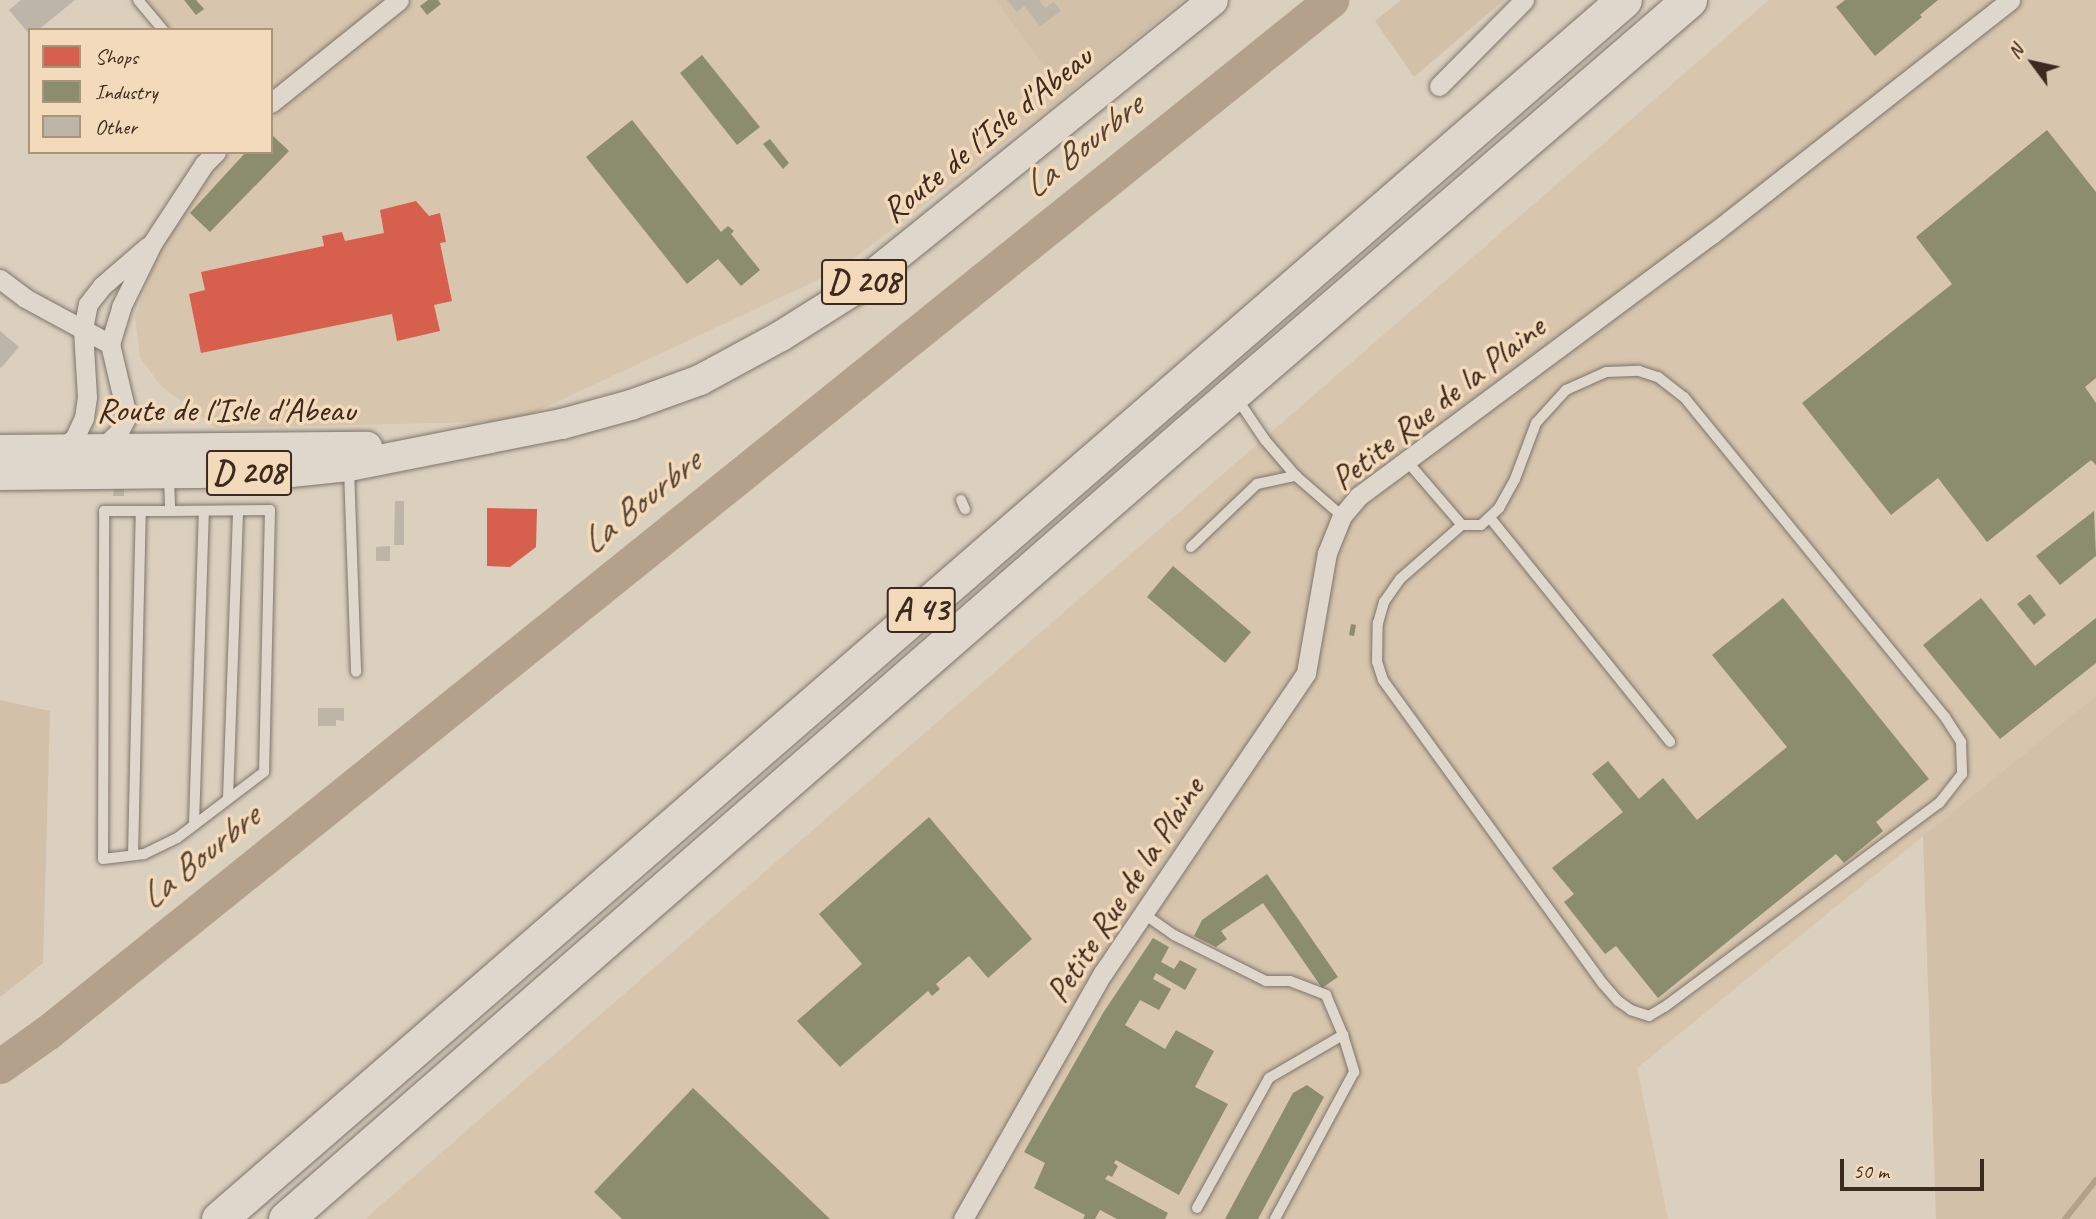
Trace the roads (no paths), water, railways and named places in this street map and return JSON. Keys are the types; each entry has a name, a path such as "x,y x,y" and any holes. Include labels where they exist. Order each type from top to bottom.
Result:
{"highway":[{"name":"A 43","path":"219,1219 1624,0"},
{"name":"A 43","path":"286,1219 1233,393 1689,0"}],"main road":[{"name":"Route de l'Isle d'Abeau","path":"0,450 52,462 160,465 348,457 452,448 562,424 631,405 700,380 780,336 854,290 1213,0"},
{"name":"Route de l'Isle d'Abeau","path":"0,475 102,450 160,465"}],"street":[{"path":"273,101 398,0"},
{"path":"1439,86 1524,0"},
{"name":"Petite Rue de la Plaine","path":"963,1219 1103,973 1306,673 1327,553 1342,516 1359,496 1712,234 2010,0"},
{"path":"160,465 136,434 127,416 110,344 121,307 153,242 204,164 214,154"},
{"path":"52,462 74,439 84,418 87,397 83,330 88,304 102,286 153,242"},
{"path":"0,279 25,298 110,344"},
{"path":"84,418 89,437 102,450 118,433 127,416"}],"lane":[{"path":"138,0 161,28"},
{"path":"1639,371 1658,377 1684,397 1945,717 1961,742 1962,775 1939,803 1664,1007 1649,1016 1631,1010 1618,1001 1603,984 1383,680 1377,662 1378,623 1384,601 1400,579 1462,525 1481,525 1491,519 1515,479 1536,423 1566,390 1606,372 1639,371"},
{"path":"1233,393 1265,440 1296,476 1342,516"},
{"path":"348,457 356,672"},
{"path":"1406,460 1462,525"},
{"path":"160,465 170,510"},
{"path":"1191,547 1257,484 1296,476"},
{"path":"133,855 141,510"},
{"path":"141,510 270,510 264,772 177,838 144,854 103,859 104,511 141,510"},
{"path":"228,799 238,510"},
{"path":"194,825 204,511"},
{"path":"1491,519 1670,742"},
{"path":"1144,914 1174,935 1265,981 1290,981 1326,995 1343,1035 1354,1072 1275,1219"},
{"path":"1197,1208 1269,1079 1343,1035"}],"waterway":[{"name":"La Bourbre","path":"0,1066 48,1032 1331,0"},
{"path":"2065,1219 2096,1180"}]}
